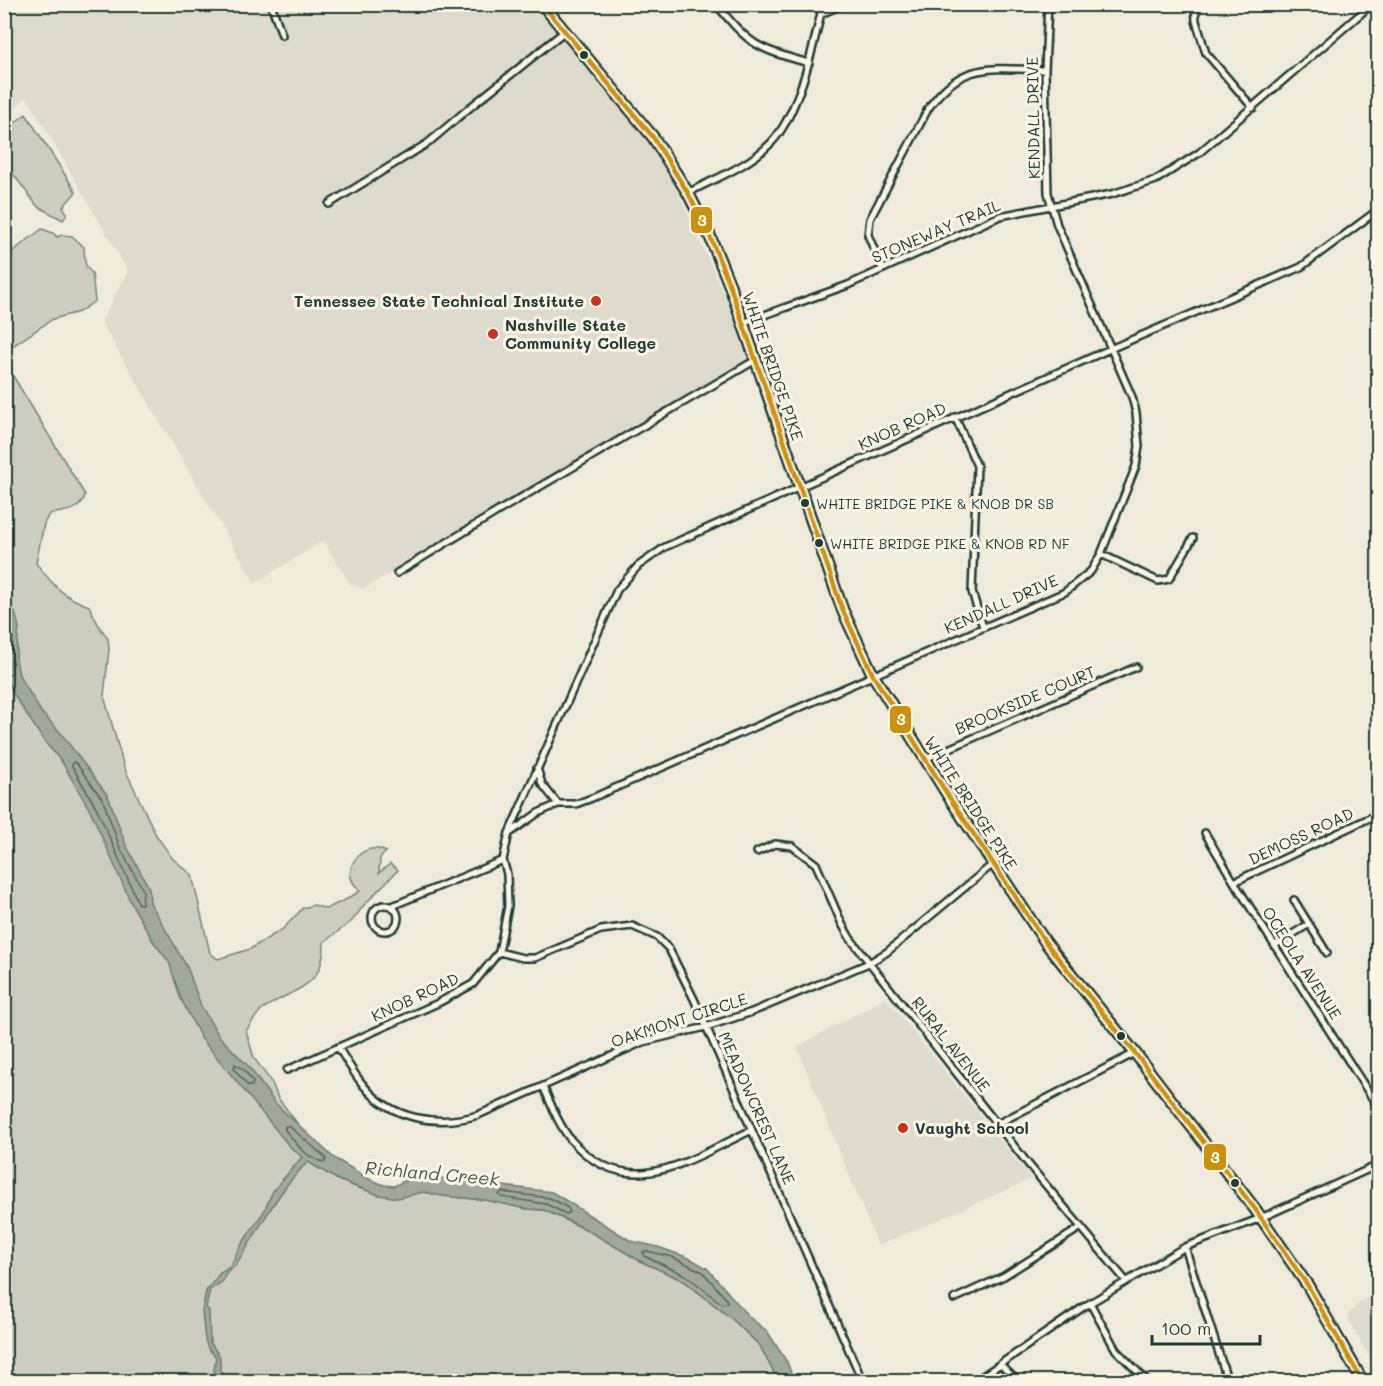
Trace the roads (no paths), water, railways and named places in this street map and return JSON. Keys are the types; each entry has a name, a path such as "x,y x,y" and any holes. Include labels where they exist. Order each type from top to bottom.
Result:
{"main road":[{"name":"WHITE BRIDGE PIKE","path":"542,4 653,137 688,193 709,234 843,611 873,675 925,759 1046,943 1135,1053 1262,1218 1314,1294 1364,1382"}],"street":[{"path":"271,4 282,35"},
{"path":"716,4 737,29 756,44 809,63"},
{"path":"688,193 741,165 771,143 786,123 809,63 823,4"},
{"path":"820,14 844,4"},
{"name":"KENDALL DRIVE","path":"509,833 538,813 558,804 576,804 592,798 1065,592 1091,571 1101,554 1136,466 1139,446 1132,397 1057,225 1052,205 1047,177 1045,70 1048,4"},
{"path":"1195,4 1196,21 1206,52 1253,108"},
{"name":"STONEWAY TRAIL","path":"742,323 848,285 1000,216 1112,194 1156,180 1199,153 1372,4"},
{"path":"329,204 428,143 565,31"},
{"path":"882,268 868,235 870,219 938,94 947,84 974,71 1045,70"},
{"name":"KNOB ROAD","path":"287,1070 438,1003 473,984 499,952 508,906 507,874 503,860 509,833 617,590 638,566 664,547 955,417 1301,267 1378,210"},
{"path":"397,573 754,361"},
{"path":"955,417 977,466 971,569 972,592 983,627"},
{"path":"1101,554 1158,581 1169,579 1193,538"},
{"name":"BROOKSIDE COURT","path":"925,759 1136,667"},
{"path":"537,768 542,784 558,804"},
{"name":"DEMOSS ROAD","path":"1234,882 1378,814"},
{"name":"OCEOLA AVENUE","path":"1206,833 1234,882 1378,1107"},
{"name":"RURAL AVENUE","path":"757,852 775,844 792,846 816,864 842,924 869,963 1080,1228 1126,1281"},
{"path":"392,906 397,914 395,924 387,930 378,928 372,920 374,911 383,905 392,906 503,860"},
{"name":"OAKMONT CIRCLE","path":"338,1047 364,1086 388,1106 430,1121 459,1121 478,1115 643,1042 752,1012 869,963 887,952 993,864"},
{"path":"1294,900 1327,953"},
{"path":"1275,945 1309,924"},
{"name":"MEADOWCREST LANE","path":"499,952 523,958 535,958 601,930 632,926 657,937 669,949 679,965 863,1382"},
{"path":"997,1124 1135,1053"},
{"path":"543,1086 561,1125 571,1140 591,1158 630,1174 648,1174 676,1166 752,1130"},
{"path":"1374,1100 1378,1095"},
{"path":"974,1382 1088,1304 1185,1247 1262,1218 1378,1165"},
{"path":"954,1299 1004,1276 1080,1228"},
{"path":"1185,1247 1228,1382"},
{"path":"1088,1304 1116,1350 1148,1382"},
{"path":"1000,1364 1018,1382"}],"water":[{"path":"5,594 19,627 16,659 19,675 41,712 60,732 108,796 126,845 149,888 150,902 188,969 201,1006 219,1036 249,1067 275,1103 334,1158 369,1179 384,1185 394,1186 413,1177 423,1176 552,1192 631,1241 658,1247 689,1258 707,1268 749,1317 767,1331 787,1362 794,1381 778,1381 760,1346 732,1319 684,1281 640,1261 580,1226 544,1210 527,1209 485,1200 424,1192 398,1198 379,1195 338,1180 308,1162 286,1186 235,1266 226,1273 223,1281 210,1290 206,1307 209,1311 210,1342 220,1357 220,1370 224,1376 222,1381 212,1381 216,1357 208,1348 205,1340 202,1311 206,1291 220,1273 230,1267 239,1248 263,1213 273,1191 302,1157 290,1147 201,1038 180,997 169,962 153,941 131,903 91,812 62,762 44,741 14,695 5,674"}],"place":[{"name":"Tennessee State Technical Institute","path":"596,301"},
{"name":"Nashville State Community College","path":"493,334"},
{"name":"WHITE BRIDGE PIKE & KNOB DR SB","path":"805,503"},
{"name":"WHITE BRIDGE PIKE & KNOB RD NF","path":"819,543"},
{"name":"Vaught School","path":"903,1128"}],"water label":[{"name":"Richland Creek","path":"432,1174"}]}
